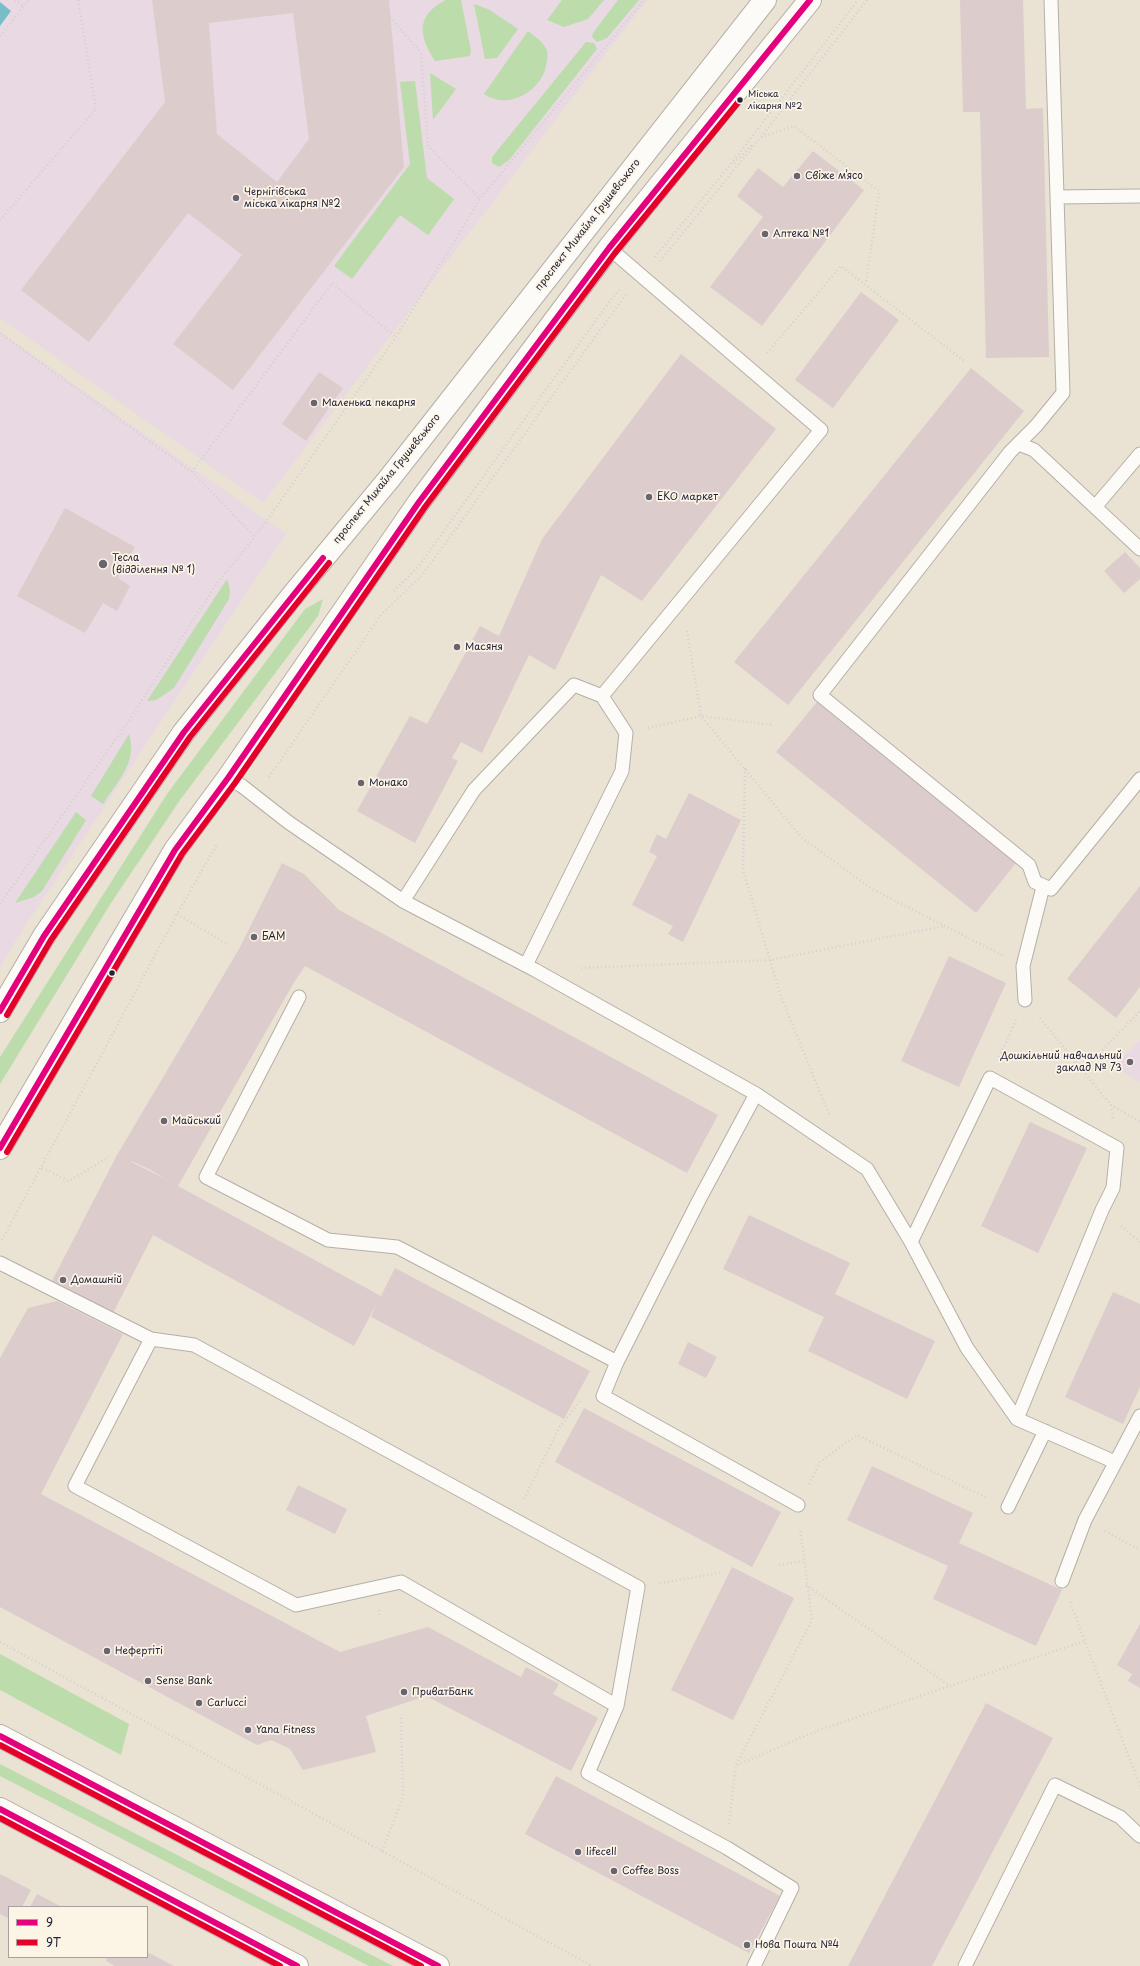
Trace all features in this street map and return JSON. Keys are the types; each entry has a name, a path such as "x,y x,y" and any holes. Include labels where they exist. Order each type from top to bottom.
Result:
{"main road":[{"name":"проспект Михайла Грушевського","path":"0,1011 44,936 184,732 292,596 389,479 765,0"},
{"path":"0,1148 175,850 228,778 419,502 609,248 810,0"},
{"path":"0,1736 438,1966"},
{"path":"0,1809 297,1966"}],"lane":[{"path":"1051,0 1063,393 1041,421 1005,458 820,695 1029,865 1035,882 1043,887 1051,889 1140,779"},
{"path":"1057,197 1140,196"},
{"path":"602,696 821,430 609,248"},
{"path":"1019,444 1034,450 1140,549"},
{"path":"1095,507 1140,454"},
{"path":"404,901 474,790 574,685 602,696 626,733 622,770 531,967"},
{"path":"228,778 288,822 404,901 531,967 756,1094 867,1169 911,1242 967,1348 1017,1419 1116,1462"},
{"path":"1025,1000 1023,966 1043,887"},
{"path":"299,996 206,1177 328,1240 397,1248 617,1362"},
{"path":"911,1242 990,1078 1117,1148 1113,1188 1017,1419"},
{"path":"756,1094 699,1200 617,1362 603,1396 798,1505"},
{"path":"0,1263 151,1339 194,1345 638,1587 617,1706 588,1773 727,1848 792,1888 754,1966"},
{"path":"151,1339 74,1486 296,1605 401,1582 617,1706"},
{"path":"1062,1581 1085,1520 1140,1416"},
{"path":"1008,1507 1045,1431"},
{"path":"965,1966 1055,1785 1120,1817 1140,1836"}],"path":[{"path":"15,0 23,6"},
{"path":"0,36 28,0"},
{"path":"0,220 96,109 78,0"},
{"path":"0,904 130,718 217,583 255,537 396,337 480,199 644,0"},
{"path":"390,594 418,567 609,302 638,273 657,257 858,0"},
{"path":"255,797 381,615 423,574 638,273 661,261 761,137 867,0"},
{"path":"390,16 422,53 428,146 480,199"},
{"path":"726,170 761,137 794,126 879,191 866,284"},
{"path":"751,371 841,266 964,361"},
{"path":"192,472 332,283 396,337"},
{"path":"0,333 192,472 255,537"},
{"path":"682,599 701,716 802,838 872,889 1023,966"},
{"path":"626,733 701,716 772,725"},
{"path":"745,768 743,870 782,996 844,1154"},
{"path":"0,1244 177,914 220,840"},
{"path":"177,914 226,943"},
{"path":"531,967 770,960 945,926"},
{"path":"990,1078 1025,1000 1111,1105 1140,1122"},
{"path":"1083,1070 1140,1011"},
{"path":"42,1168 69,1181 109,1157"},
{"path":"514,1519 559,1428"},
{"path":"727,1848 736,1765 812,1620 803,1561 798,1505 820,1462 857,1435 1008,1507"},
{"path":"1085,1520 1140,1550"},
{"path":"779,1565 803,1561"},
{"path":"638,1587 720,1573"},
{"path":"1062,1581 1140,1786"},
{"path":"806,1585 950,1686"},
{"path":"736,1765 819,1730 1085,1641"},
{"path":"0,1642 592,1966"},
{"path":"382,1851 403,1797 401,1718"}],"shaded area":[{"path":"0,0 647,0 263,503 0,318"},
{"path":"0,332 286,534 17,938 0,968"},
{"name":"Дошкільний навчальний заклад № 73","path":"1140,1040 1140,1082 1114,1067"}],"green space":[{"path":"446,0 461,0 471,51 470,56 435,61 425,43 423,26 429,12"},
{"path":"562,0 604,0 588,19 564,27 547,20"},
{"path":"618,0 639,0 607,38 597,42 592,37 593,33"},
{"path":"474,4 488,9 518,29 497,58 485,59"},
{"path":"528,31 546,48 547,58 544,74 534,87 520,97 503,100 495,99 484,94"},
{"path":"586,42 594,43 597,49 509,160 499,167 492,163 492,157"},
{"path":"430,73 456,89 433,120"},
{"path":"415,81 427,178 454,199 428,235 400,215 352,279 334,266 410,164 400,82"},
{"path":"227,579 230,589 229,599 174,688 156,700 147,701"},
{"path":"323,599 318,616 180,800 111,903 0,1084 0,1057 167,794 305,609"},
{"path":"129,734 131,754 128,763 120,780 103,804 91,796"},
{"path":"76,812 86,820 42,891 34,897 15,903"},
{"path":"0,1654 129,1724 121,1755 0,1690"},
{"path":"0,1764 393,1966 369,1966 0,1776"}],"water":[{"path":"0,2 11,11 0,26"}],"building":[{"name":"Чернігівська міська лікарня №2","path":"152,0 389,0 404,167 233,390 173,344 242,255 188,213 89,342 21,290 165,102","holes":["293,13 309,139 277,182 217,134 209,23"]},
{"path":"960,0 1023,0 1026,109 1043,108 1049,357 986,358 980,112 963,112"},
{"path":"813,151 864,190 762,326 710,287 763,217 737,196 758,168 783,187"},
{"path":"861,292 899,320 833,408 795,380"},
{"path":"681,354 776,429 642,601 601,575 555,670 529,655 482,753 461,742 452,758 458,761 415,843 357,811 410,716 427,724 480,626 499,636 542,539"},
{"path":"971,368 1024,411 788,705 734,662"},
{"name":"Маленька пекарня","path":"319,372 343,388 306,441 282,424"},
{"path":"65,508 135,547 118,578 130,586 117,611 103,603 85,633 17,596"},
{"path":"1125,552 1140,568 1140,579 1124,593 1104,571"},
{"path":"817,702 1016,863 976,913 776,752"},
{"path":"689,793 741,820 683,942 668,934 673,926 632,905 657,856 649,852 657,834 666,839"},
{"path":"282,863 304,874 339,910 718,1115 687,1173 305,966 293,984 178,1186 381,1296 395,1268 590,1371 564,1419 371,1317 376,1305 354,1346 153,1235 113,1313 52,1281 117,1155 239,949","holes":["131,1161 149,1169 166,1179"]},
{"path":"1140,886 1140,987 1116,1018 1067,979"},
{"path":"949,956 1006,983 959,1087 901,1061"},
{"path":"1030,1122 1087,1148 1038,1253 981,1226"},
{"path":"749,1215 850,1263 835,1294 935,1341 907,1399 808,1351 824,1317 723,1269"},
{"path":"1113,1292 1140,1304 1140,1387 1123,1424 1065,1397"},
{"path":"57,1301 123,1334 41,1494 340,1652 428,1627 521,1677 526,1667 559,1684 553,1694 598,1718 571,1771 426,1696 366,1716 376,1752 303,1770 290,1749 271,1740 257,1745 0,1607 0,1358 28,1308"},
{"path":"688,1342 717,1357 706,1378 678,1364"},
{"path":"584,1408 781,1512 752,1567 555,1462"},
{"path":"872,1466 973,1513 959,1543 1062,1590 1036,1646 933,1599 948,1566 847,1520"},
{"path":"298,1485 347,1509 335,1534 286,1510"},
{"path":"732,1567 794,1598 733,1720 671,1690"},
{"path":"1140,1624 1140,1688 1128,1681 1132,1674 1117,1665"},
{"path":"986,1703 1053,1738 932,1966 848,1966"},
{"path":"556,1776 780,1896 749,1953 525,1834"},
{"path":"0,1874 31,1890 23,1906 8,1906 8,1918 0,1914"},
{"path":"37,1894 60,1906 31,1906"},
{"path":"148,1953 174,1966 115,1966 106,1961 107,1958 148,1958"}],"transit line":[{"name":"9","path":"0,1148 175,850 228,778 419,502 609,248 810,0"},
{"name":"9Т","path":"7,1152 182,854 235,783 425,507 615,253 740,100"},
{"name":"9","path":"0,1011 44,936 184,732 323,558"},
{"name":"9Т","path":"7,1015 51,940 190,737 329,563"},
{"name":"9","path":"0,1736 438,1966"},
{"name":"9Т","path":"0,1745 421,1966"},
{"name":"9","path":"0,1809 297,1966"},
{"name":"9Т","path":"0,1818 280,1966"}],"place":[{"name":"Міська лікарня №2","path":"740,100"},
{"name":"Свіже м’ясо","path":"797,176"},
{"name":"Чернігівська міська лікарня №2","path":"236,198"},
{"name":"Аптека №1","path":"765,234"},
{"name":"Маленька пекарня","path":"314,403"},
{"name":"ЕКО маркет","path":"649,497"},
{"name":"Тесла (відділення № 1)","path":"103,564"},
{"name":"Масяня","path":"457,647"},
{"name":"Монако","path":"361,783"},
{"name":"БАМ","path":"254,937"},
{"name":"Дошкільний навчальний заклад № 73","path":"1130,1062"},
{"name":"Майський","path":"164,1121"},
{"name":"Домашній","path":"63,1280"},
{"name":"Нефертіті","path":"107,1651"},
{"name":"Sense Bank","path":"148,1681"},
{"name":"ПриватБанк","path":"404,1692"},
{"name":"Carlucci","path":"199,1703"},
{"name":"Yana Fitness","path":"248,1730"},
{"name":"lifecell","path":"578,1852"},
{"name":"Coffee Boss","path":"614,1871"},
{"name":"Нова Пошта №4","path":"747,1945"}]}
